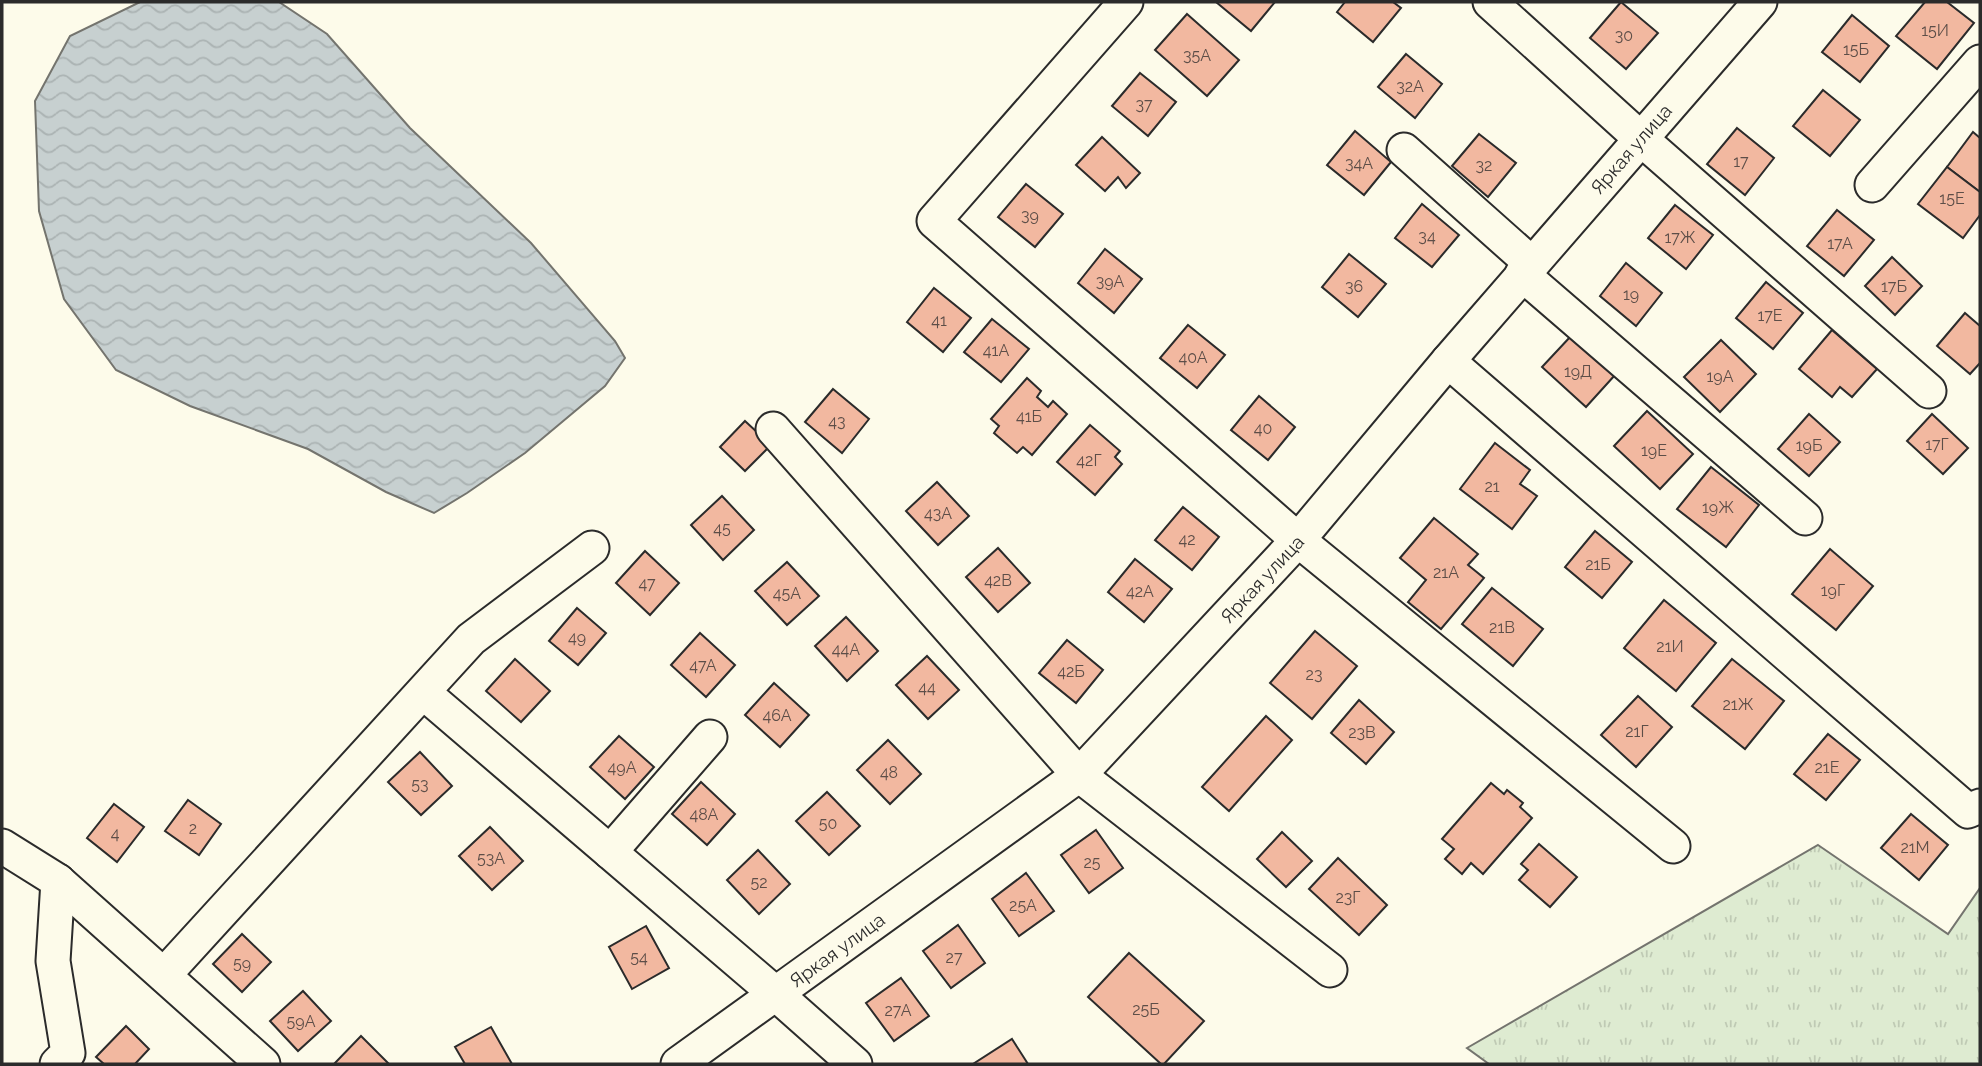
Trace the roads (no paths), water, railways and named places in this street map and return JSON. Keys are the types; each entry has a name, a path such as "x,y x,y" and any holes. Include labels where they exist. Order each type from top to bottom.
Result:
{"street":[{"path":"1126,2 934,221 1298,540 1673,846"},
{"path":"1490,2 1640,138 1929,391"},
{"name":"Яркая улица","path":"678,1064 1079,775 1298,540 1448,360 1760,2"},
{"path":"1872,184 1980,62"},
{"path":"1404,150 1527,269 1805,518"},
{"path":"1448,360 1974,808"},
{"path":"774,429 1079,775 1330,970"},
{"path":"164,975 471,639 592,548"},
{"path":"424,693 855,1064"},
{"path":"610,852 710,737"},
{"path":"2,846 58,881 263,1064"},
{"path":"57,1064 68,1053 53,961 58,881"}],"water":[{"path":"140,2 279,2 327,34 410,128 531,243 615,341 625,358 605,386 525,453 434,513 386,492 308,449 190,406 116,370 64,299 39,211 35,101 70,36"}]}
